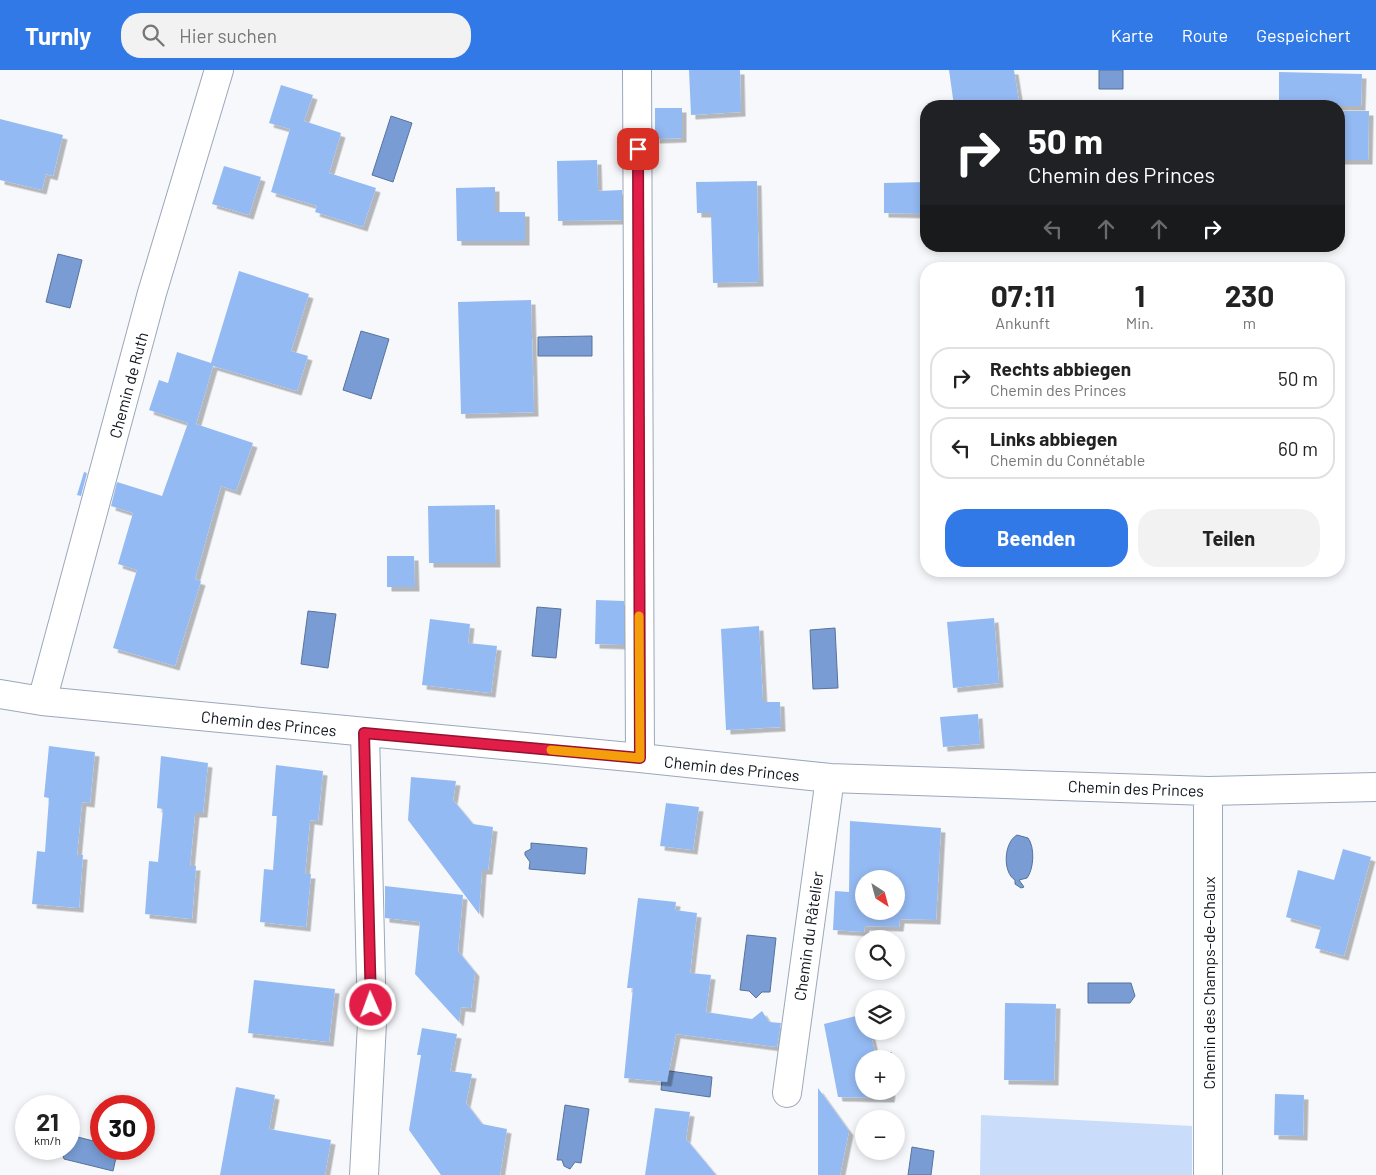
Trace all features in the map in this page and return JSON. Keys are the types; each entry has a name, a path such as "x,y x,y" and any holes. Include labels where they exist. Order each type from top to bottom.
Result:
{"street":[{"name":"Chemin de Ruth","path":"42,701 152,293 219,70"},
{"path":"637,70 640,758"},
{"name":"Chemin des Princes","path":"0,694 42,701 830,778 1208,790 1376,787"},
{"path":"364,733 372,1023 364,1175"},
{"name":"Chemin du Râtelier","path":"786,1093 830,778"},
{"name":"Chemin des Champs-de-Chaux","path":"1208,790 1208,1175"}],"shaded area":[{"path":"981,1115 1192,1126 1192,1175 980,1175"}],"water":[{"path":"1099,70 1123,70 1123,89 1099,89"},
{"path":"391,116 412,123 393,182 372,175"},
{"path":"58,254 82,260 70,308 46,302"},
{"path":"361,331 389,339 371,399 343,390"},
{"path":"592,336 592,356 538,356 538,337"},
{"path":"537,607 561,609 556,658 532,656"},
{"path":"308,611 336,614 328,668 301,664"},
{"path":"835,628 838,688 813,689 810,630"},
{"path":"1017,835 1028,838 1033,852 1031,869 1027,878 1019,880 1024,887 1021,888 1015,884 1015,880 1008,871 1006,864 1009,844"},
{"path":"531,843 587,848 585,874 529,869 530,862 525,852 531,849"},
{"path":"747,935 776,938 770,992 762,992 756,998 749,991 740,990"},
{"path":"1088,983 1131,983 1135,996 1130,1003 1088,1003"},
{"path":"663,1070 712,1077 710,1097 661,1090"},
{"path":"565,1105 589,1109 581,1163 575,1162 570,1169 564,1166 562,1160 557,1160"},
{"path":"80,1138 90,1140 90,1160 116,1160 113,1171 68,1160 80,1160"},
{"path":"912,1147 934,1151 931,1175 908,1175"}],"building":[{"path":"689,70 740,70 741,112 691,115"},
{"path":"949,70 1014,70 1019,100 953,100"},
{"path":"1279,72 1362,74 1361,106 1345,106 1345,100 1279,100"},
{"path":"281,85 313,95 304,121 341,133 329,173 376,188 363,227 315,212 317,206 271,192 290,129 269,123"},
{"path":"655,108 682,108 682,138 655,139"},
{"path":"1345,111 1369,111 1368,160 1345,160"},
{"path":"0,119 63,135 53,176 46,174 42,190 0,180"},
{"path":"597,160 598,191 622,190 622,220 558,221 557,161"},
{"path":"224,166 261,177 249,215 212,204"},
{"path":"757,181 759,282 713,283 711,213 697,213 696,182"},
{"path":"920,182 920,214 884,213 884,183"},
{"path":"495,187 495,212 525,212 525,241 457,241 456,188"},
{"path":"239,271 309,294 291,351 308,356 297,391 213,366 196,424 253,443 236,491 221,486 195,579 201,581 175,666 113,648 137,570 118,564 133,513 111,506 117,482 162,496 188,423 149,410 159,380 168,383 177,352 211,363"},
{"path":"531,300 534,412 461,414 458,302"},
{"path":"84,472 87,473 81,496 77,495"},
{"path":"495,505 496,563 429,563 428,506"},
{"path":"387,556 414,556 415,587 387,587"},
{"path":"596,600 624,601 624,645 595,644"},
{"path":"994,618 999,683 953,688 947,622"},
{"path":"430,619 470,624 468,643 497,646 491,693 422,685"},
{"path":"759,626 763,702 780,702 781,727 726,730 721,629"},
{"path":"978,714 980,744 943,747 940,717"},
{"path":"49,746 95,752 90,803 82,802 77,855 83,855 79,908 32,904 37,851 45,852 49,798 44,797"},
{"path":"161,756 208,763 203,813 195,813 190,866 196,866 192,919 145,914 149,861 158,862 163,809 157,808"},
{"path":"276,765 323,771 318,821 310,820 305,874 311,874 306,927 260,922 264,869 273,870 277,816 272,816"},
{"path":"411,777 456,781 453,800 473,824 493,827 488,870 482,870 479,914 408,820"},
{"path":"666,803 699,807 693,850 660,846"},
{"path":"850,821 941,828 936,920 905,919 905,870 855,870 855,920 900,920 899,927 865,926 864,930 855,931 833,930 835,891 849,892"},
{"path":"1343,849 1371,857 1344,956 1315,948 1321,927 1286,917 1298,870 1334,880"},
{"path":"385,886 463,895 458,951 475,972 471,1008 461,1007 459,1022 415,974 420,922 385,918"},
{"path":"638,898 676,902 675,910 697,913 690,973 711,975 706,1012 752,1019 762,1011 769,1022 781,1023 777,1047 676,1034 667,1082 624,1078 633,988 627,988"},
{"path":"254,980 335,989 329,1042 248,1033"},
{"path":"1005,1003 1056,1004 1054,1081 1004,1080"},
{"path":"855,1016 855,1040 872,1040 874,1050 855,1050 855,1097 838,1097 824,1024"},
{"path":"422,1028 457,1034 450,1071 472,1074 466,1103 482,1124 507,1129 500,1175 441,1175 409,1130 421,1055 417,1055"},
{"path":"236,1087 275,1095 269,1129 331,1140 325,1175 220,1175"},
{"path":"818,1088 849,1131 840,1175 818,1175"},
{"path":"1275,1094 1304,1095 1303,1136 1274,1135"},
{"path":"655,1108 690,1112 686,1139 716,1175 645,1175"}],"slow traffic":[{"path":"551,750 640,758 639,616"}],"route":[{"path":"371,1005 364,733 640,758 638,149"}]}
